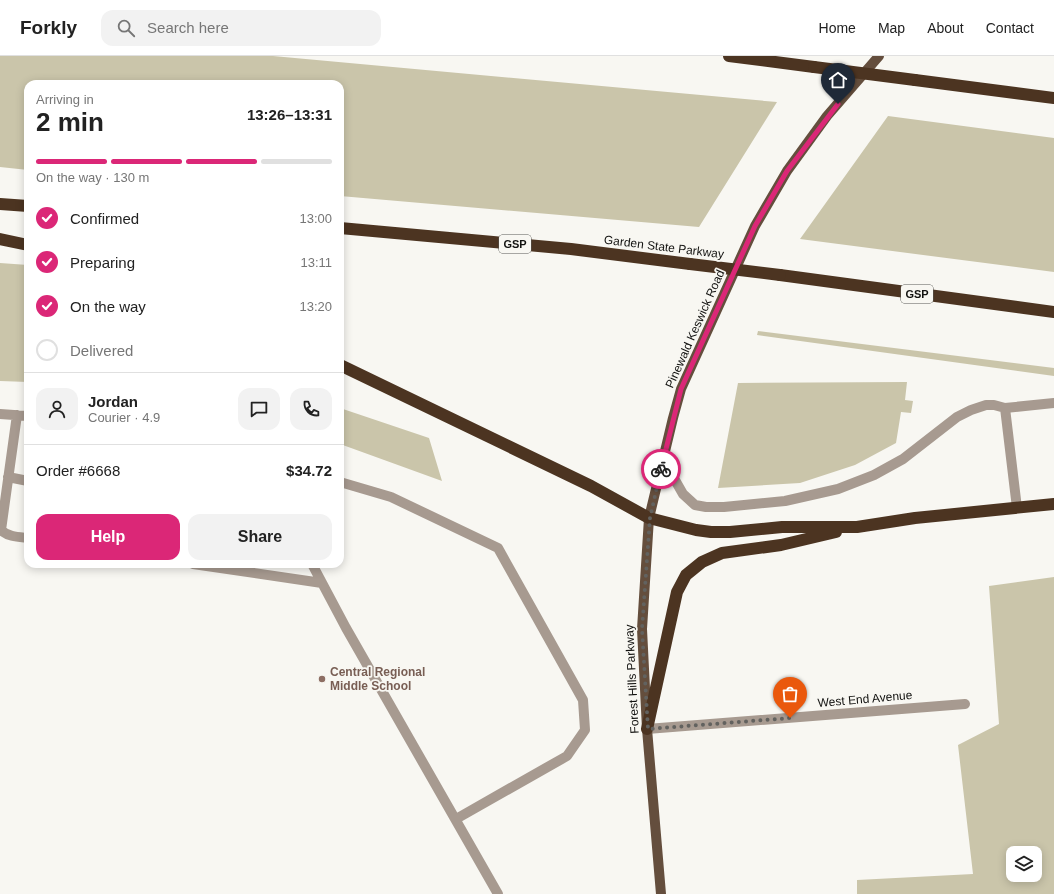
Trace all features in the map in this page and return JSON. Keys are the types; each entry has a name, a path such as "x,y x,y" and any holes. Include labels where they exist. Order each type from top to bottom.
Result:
{"highway":[{"path":"729,56 1054,98"},
{"path":"0,204 24,206"},
{"name":"Garden State Parkway","path":"344,228 571,249 780,275 1054,312"},
{"path":"0,239 24,244"},
{"path":"344,366 591,486 650,518 696,530 711,532 730,532 782,527 858,527"},
{"path":"648,729 677,592 686,575 702,562 722,552 782,545 858,527 915,518 1054,504"}],"main road":[{"name":"Pinewald Keswick Road","path":"673,418 681,389 755,226 787,171 827,116 879,56"},
{"name":"Forest Hills Parkway","path":"661,894 642,629 650,518 673,418"}],"street":[{"path":"663,459 683,494 695,505 706,507 724,507 786,502 838,489 874,475 903,459 956,417 971,410 994,404 1005,408 1054,403"},
{"path":"1005,408 1017,508"},
{"path":"0,414 24,416"},
{"path":"17,415 1,530 9,535 24,537"},
{"path":"8,477 24,480"},
{"path":"344,483 391,497 498,548 583,700 584,730 567,756 456,819"},
{"path":"246,568 322,584"},
{"path":"314,568 346,628 498,894"},
{"name":"West End Avenue","path":"648,729 965,704"}],"shaded area":[{"path":"0,56 273,56 777,102 699,227 344,196 344,80 24,80 24,170 0,167"},
{"path":"888,116 1054,138 1054,272 800,239"},
{"path":"0,263 24,265 24,382 0,381"},
{"path":"758,331 1054,368 1054,376 757,335"},
{"path":"907,382 905,400 913,401 911,413 901,412 896,443 855,465 800,483 718,488 738,383"},
{"path":"344,409 429,438 442,481 344,445"},
{"path":"1054,577 1054,894 857,894 857,880 973,874 958,745 999,724 989,586"}],"way so far":[{"path":"661,469 650,518 642,629 648,729 790,718"}],"place":[{"name":"Central Regional Middle School","path":"322,679"}],"route":[{"path":"661,469 681,389 755,226 787,171 827,116 838,104"}]}
